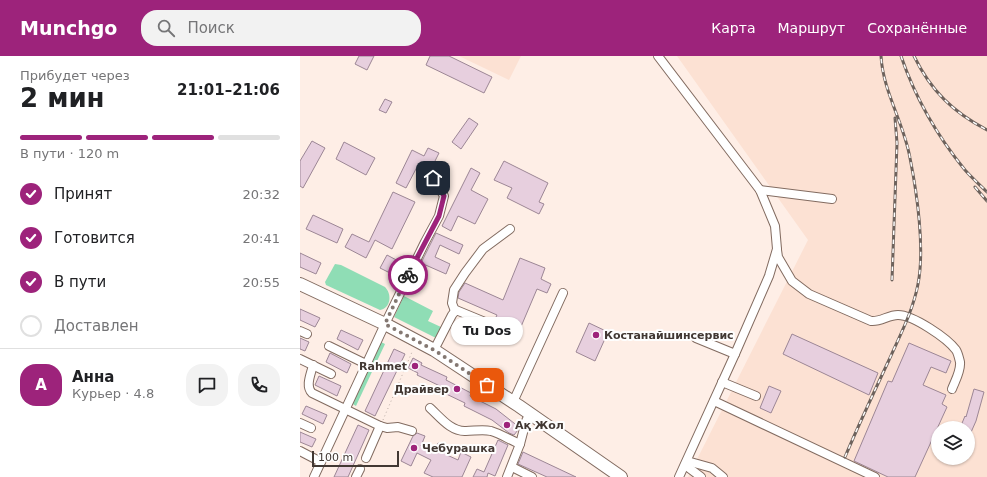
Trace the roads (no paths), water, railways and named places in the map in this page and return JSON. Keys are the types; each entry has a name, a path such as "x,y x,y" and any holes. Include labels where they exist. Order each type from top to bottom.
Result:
{"highway":[{"path":"300,284 385,324 434,350 513,402 619,477"}],"street":[{"path":"658,56 760,190 774,226 778,257 792,281 809,294 871,321 892,316 902,316 919,322 941,336 956,350 960,363 952,389"},
{"path":"314,477 385,324 439,216 444,196 433,178"},
{"path":"760,190 832,199"},
{"path":"434,350 455,311 452,303 454,290 465,272 483,249 510,229"},
{"path":"679,477 736,354 769,276 777,249"},
{"path":"513,402 563,292"},
{"path":"455,311 461,311 507,330"},
{"path":"696,338 736,354"},
{"path":"329,346 366,364"},
{"path":"300,359 331,374"},
{"path":"313,365 308,383 310,392 380,426 387,428 398,427 412,431"},
{"path":"722,382 756,396"},
{"path":"714,401 875,477"},
{"path":"430,408 445,422 459,431 491,431 520,444"},
{"path":"507,477 520,444 526,421 530,414"},
{"path":"300,423 311,428"},
{"path":"366,458 380,426"},
{"path":"300,451 321,462"},
{"path":"686,463 701,477"},
{"path":"686,463 712,468 723,477"},
{"path":"512,467 532,477"},
{"path":"356,477 360,469"}],"railway":[{"path":"845,457 906,323 916,294 920,270 921,254 919,221 913,172 903,132 889,95 881,56"},
{"path":"901,56 913,86 928,116 965,170 987,192"},
{"path":"914,56 928,80 944,99 964,116 987,130"},
{"path":"892,280 897,143 895,118"},
{"path":"975,187 987,201"}],"place":[{"name":"Костанайшинсервис","path":"596,335"},
{"name":"Rahmet","path":"415,366"},
{"name":"Tu Dos","path":"487,385"},
{"name":"Драйвер","path":"457,389"},
{"name":"Ақ Жол","path":"507,425"},
{"name":"Чебурашка","path":"414,448"}]}
